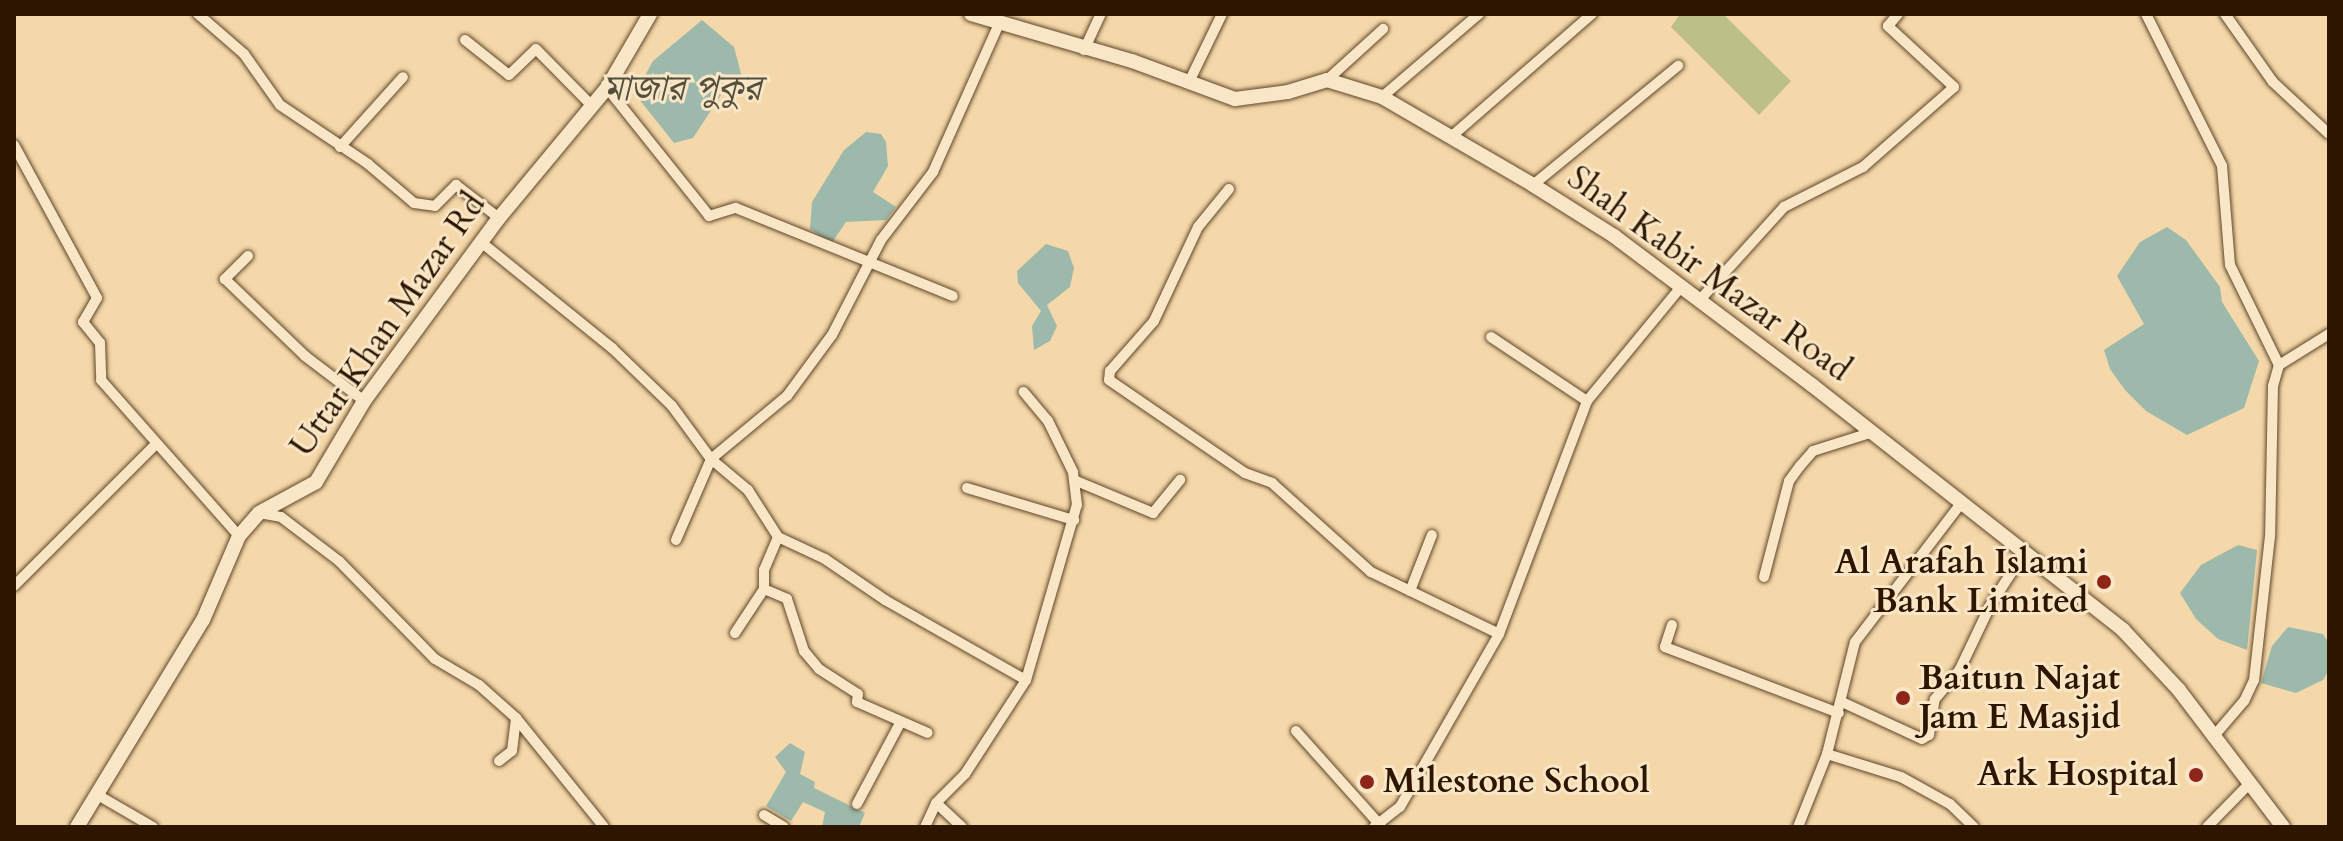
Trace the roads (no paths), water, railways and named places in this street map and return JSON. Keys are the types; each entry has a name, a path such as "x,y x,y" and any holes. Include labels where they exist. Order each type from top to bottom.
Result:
{"main road":[{"name":"Uttar Khan Mazar Rd","path":"77,827 203,620 239,536 259,513 316,482 364,401 481,242 607,88 650,14"},
{"path":"971,14 1189,82 1213,94 1253,99 1327,80"},
{"name":"Shah Kabir Mazar Road","path":"1327,80 1382,97 1452,136 1614,236 1873,432 2023,555 2123,630 2155,661 2247,786 2283,827"}],"street":[{"path":"198,14 244,54 280,105 414,203 435,206 456,185 499,218"},
{"path":"1084,50 1101,14"},
{"path":"1189,82 1222,14"},
{"path":"1382,97 1479,14"},
{"path":"1452,136 1592,14"},
{"path":"1699,301 1784,207 1863,167 1954,87 1888,26 1898,14"},
{"path":"2146,14 2222,166 2230,265 2279,365 2273,386 2270,536 2254,680 2244,701 2213,737"},
{"path":"2225,14 2273,82 2329,134"},
{"path":"676,540 711,459 778,404 810,368 868,265 933,172 999,24"},
{"path":"1327,80 1383,29"},
{"path":"465,40 509,75 536,49 592,106"},
{"path":"1533,185 1678,66"},
{"path":"340,147 403,77"},
{"path":"607,88 709,216 736,208 868,265 953,296"},
{"path":"14,145 97,298 83,322 100,343 101,380 239,536"},
{"path":"1229,189 1198,227 1154,321 1110,371 1109,380 1245,473 1272,483 1339,549 1371,572 1499,634"},
{"path":"481,242 612,348 672,406 711,459 748,490 778,537 825,559 885,600 1026,680"},
{"path":"248,256 225,279 305,356 364,401"},
{"path":"1296,731 1378,826 1400,807 1499,634 1587,401 1681,287"},
{"path":"2279,365 2329,334"},
{"path":"1491,337 1587,401"},
{"path":"925,827 936,803 965,774 1026,680 1074,520 1074,480 1048,421 1024,392"},
{"path":"1764,577 1795,473 1813,451 1873,432"},
{"path":"14,586 156,444"},
{"path":"1074,480 1153,513 1180,480"},
{"path":"967,488 1074,520"},
{"path":"1798,827 1827,754 1855,642 1962,502"},
{"path":"259,513 281,517 339,561 435,659 479,685 516,718 604,827"},
{"path":"1410,591 1432,535"},
{"path":"735,633 764,589 764,570 778,537"},
{"path":"1672,625 1665,647 1840,707 1922,739 1929,735 1935,699 1960,669 1991,604 2023,555"},
{"path":"764,589 787,599 812,662 858,694 857,702 928,733"},
{"path":"499,761 512,751 516,718"},
{"path":"857,804 900,723"},
{"path":"1827,754 1901,777 1950,804 1974,827"},
{"path":"2207,827 2247,786"},
{"path":"96,794 153,827"},
{"path":"936,803 962,827"},
{"path":"764,815 784,827"}],"water":[{"name":"মাজার পুকুর","path":"702,20 734,47 744,85 727,86 693,138 674,143 635,94 653,61"},
{"path":"866,132 881,134 886,142 888,166 873,192 896,207 886,220 846,222 831,244 810,229 812,202 844,150"},
{"path":"2167,227 2186,240 2220,287 2222,302 2259,361 2244,408 2187,435 2146,411 2125,390 2110,369 2104,350 2144,324 2117,276 2140,242"},
{"path":"1046,244 1068,251 1074,268 1070,287 1047,305 1057,326 1050,341 1034,350 1032,326 1041,311 1018,283 1017,271"},
{"path":"2238,545 2257,550 2247,650 2218,639 2196,619 2180,593 2201,565"},
{"path":"2288,627 2323,634 2329,644 2329,670 2323,680 2296,693 2261,683 2272,646"},
{"path":"790,743 805,752 800,774 815,782 814,788 865,813 859,827 822,827 825,812 803,802 791,821 766,806 786,772 775,757"}],"place":[{"name":"Al Arafah Islami Bank Limited","path":"2104,582"},
{"name":"Baitun Najat Jam E Masjid","path":"1903,698"},
{"name":"Ark Hospital","path":"2196,775"},
{"name":"Milestone School","path":"1367,782"}]}
